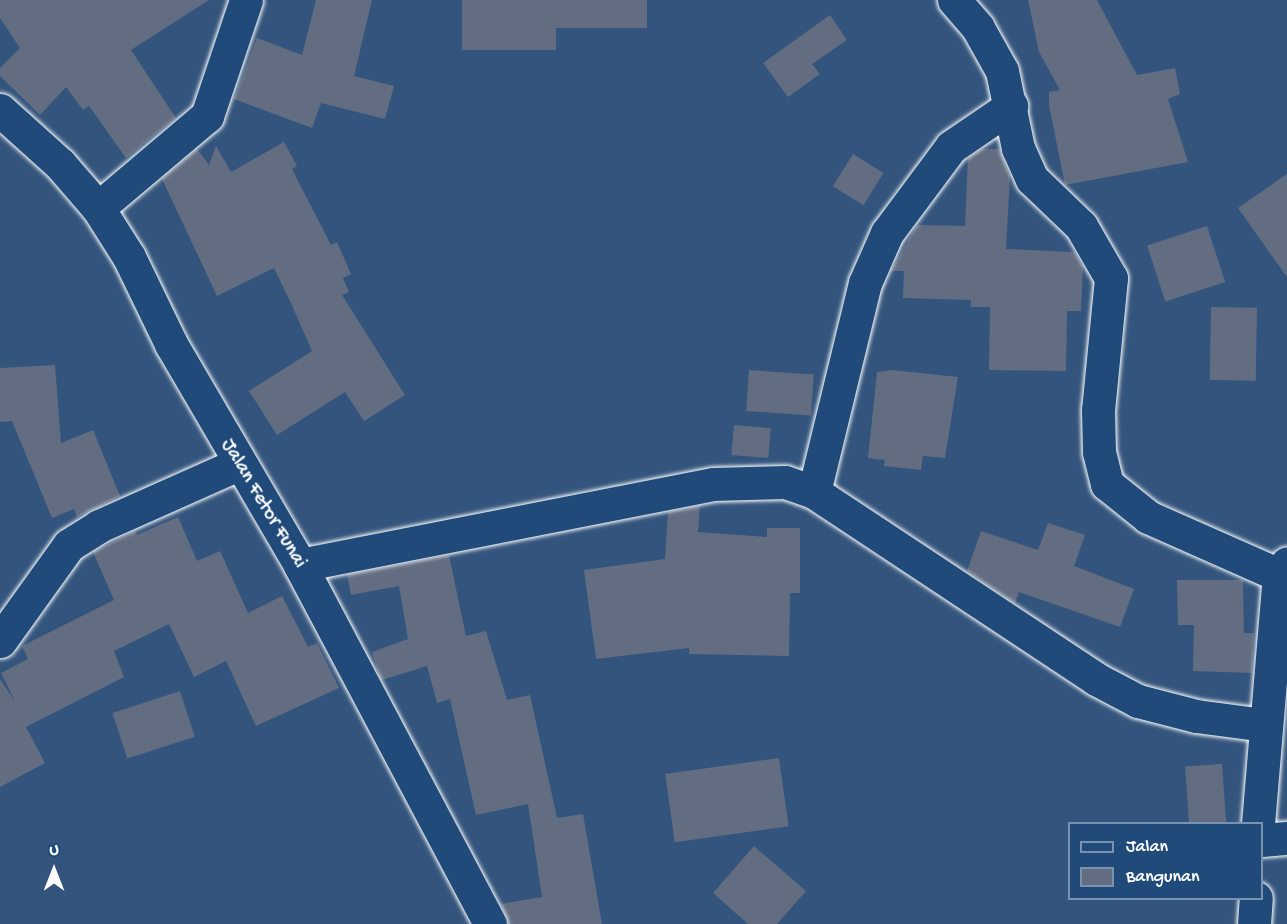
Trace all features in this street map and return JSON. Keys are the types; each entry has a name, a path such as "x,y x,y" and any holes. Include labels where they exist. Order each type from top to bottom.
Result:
{"street":[{"path":"98,208 207,116 246,0"},
{"path":"954,0 978,28 1002,71 1018,148 1032,179 1081,226 1111,278 1098,410 1099,452 1107,484 1148,517 1283,569 1264,725 1258,822"},
{"path":"814,492 865,283 888,233 951,147 1011,106"},
{"name":"Jalan Fetor Funai","path":"0,110 60,164 98,208 238,464 300,565 490,924"},
{"path":"0,641 69,545 99,526 238,464"},
{"path":"300,565 713,484 785,482 814,492 1095,679 1138,701 1196,716 1264,725"},
{"path":"1263,840 1287,838"},
{"path":"1254,924 1256,900"}],"building":[{"path":"0,0 209,0 131,50 176,118 126,158 89,106 83,110 66,87 40,115 0,76 0,68 20,48 0,18"},
{"path":"316,0 372,0 354,76 394,86 385,119 321,103 312,128 234,99 257,38 302,55"},
{"path":"462,0 647,0 647,28 556,28 556,50 462,50"},
{"path":"1028,0 1097,0 1137,75 1175,68 1180,94 1168,99 1188,162 1065,185 1049,105 1049,92 1060,90 1039,52"},
{"path":"830,15 847,40 812,64 820,74 788,97 763,63"},
{"path":"284,142 297,166 292,169 331,245 337,242 351,274 343,278 349,292 342,295 405,395 364,421 345,392 277,435 249,391 312,351 290,301 274,268 217,296 162,179 197,149 209,165 216,146 231,172"},
{"path":"982,149 999,149 1010,176 1006,249 1074,252 1083,267 1081,311 1067,311 1066,371 989,370 990,307 971,307 971,300 903,298 904,271 891,271 917,225 965,226 968,158"},
{"path":"853,154 884,173 863,205 833,186"},
{"path":"1287,174 1287,277 1238,208"},
{"path":"1207,226 1225,282 1165,302 1147,245"},
{"path":"1211,307 1257,308 1256,381 1210,380"},
{"path":"55,365 61,443 93,430 120,496 77,517 74,509 52,518 12,421 0,422 0,368"},
{"path":"749,370 814,375 811,415 746,411"},
{"path":"892,370 958,377 945,458 923,456 921,470 884,466 885,460 868,458 877,372"},
{"path":"734,425 771,428 768,458 731,455"},
{"path":"700,506 698,532 767,537 767,528 800,528 800,593 790,593 789,656 689,654 689,648 596,659 584,570 665,559 668,512"},
{"path":"178,517 197,561 220,551 248,613 282,596 308,647 317,643 339,688 256,726 226,661 194,677 169,624 114,651 124,677 26,727 45,763 0,787 0,679 15,701 1,673 28,659 22,646 114,600 93,552 135,531 137,535"},
{"path":"1048,523 1085,535 1074,566 1134,589 1120,627 1019,592 1015,603 967,571 981,531 1038,550"},
{"path":"449,555 466,636 486,631 507,700 530,695 557,818 583,814 602,924 509,924 501,904 542,897 528,804 476,815 450,699 437,703 427,666 382,680 380,677 372,652 408,639 399,586 351,595 347,575"},
{"path":"1177,580 1243,580 1244,633 1254,633 1252,673 1193,671 1194,625 1178,625"},
{"path":"180,691 195,737 127,759 112,713"},
{"path":"779,758 789,826 675,842 665,774"},
{"path":"1222,764 1226,822 1189,822 1185,767"},
{"path":"754,846 806,891 777,924 748,924 713,893"}]}
